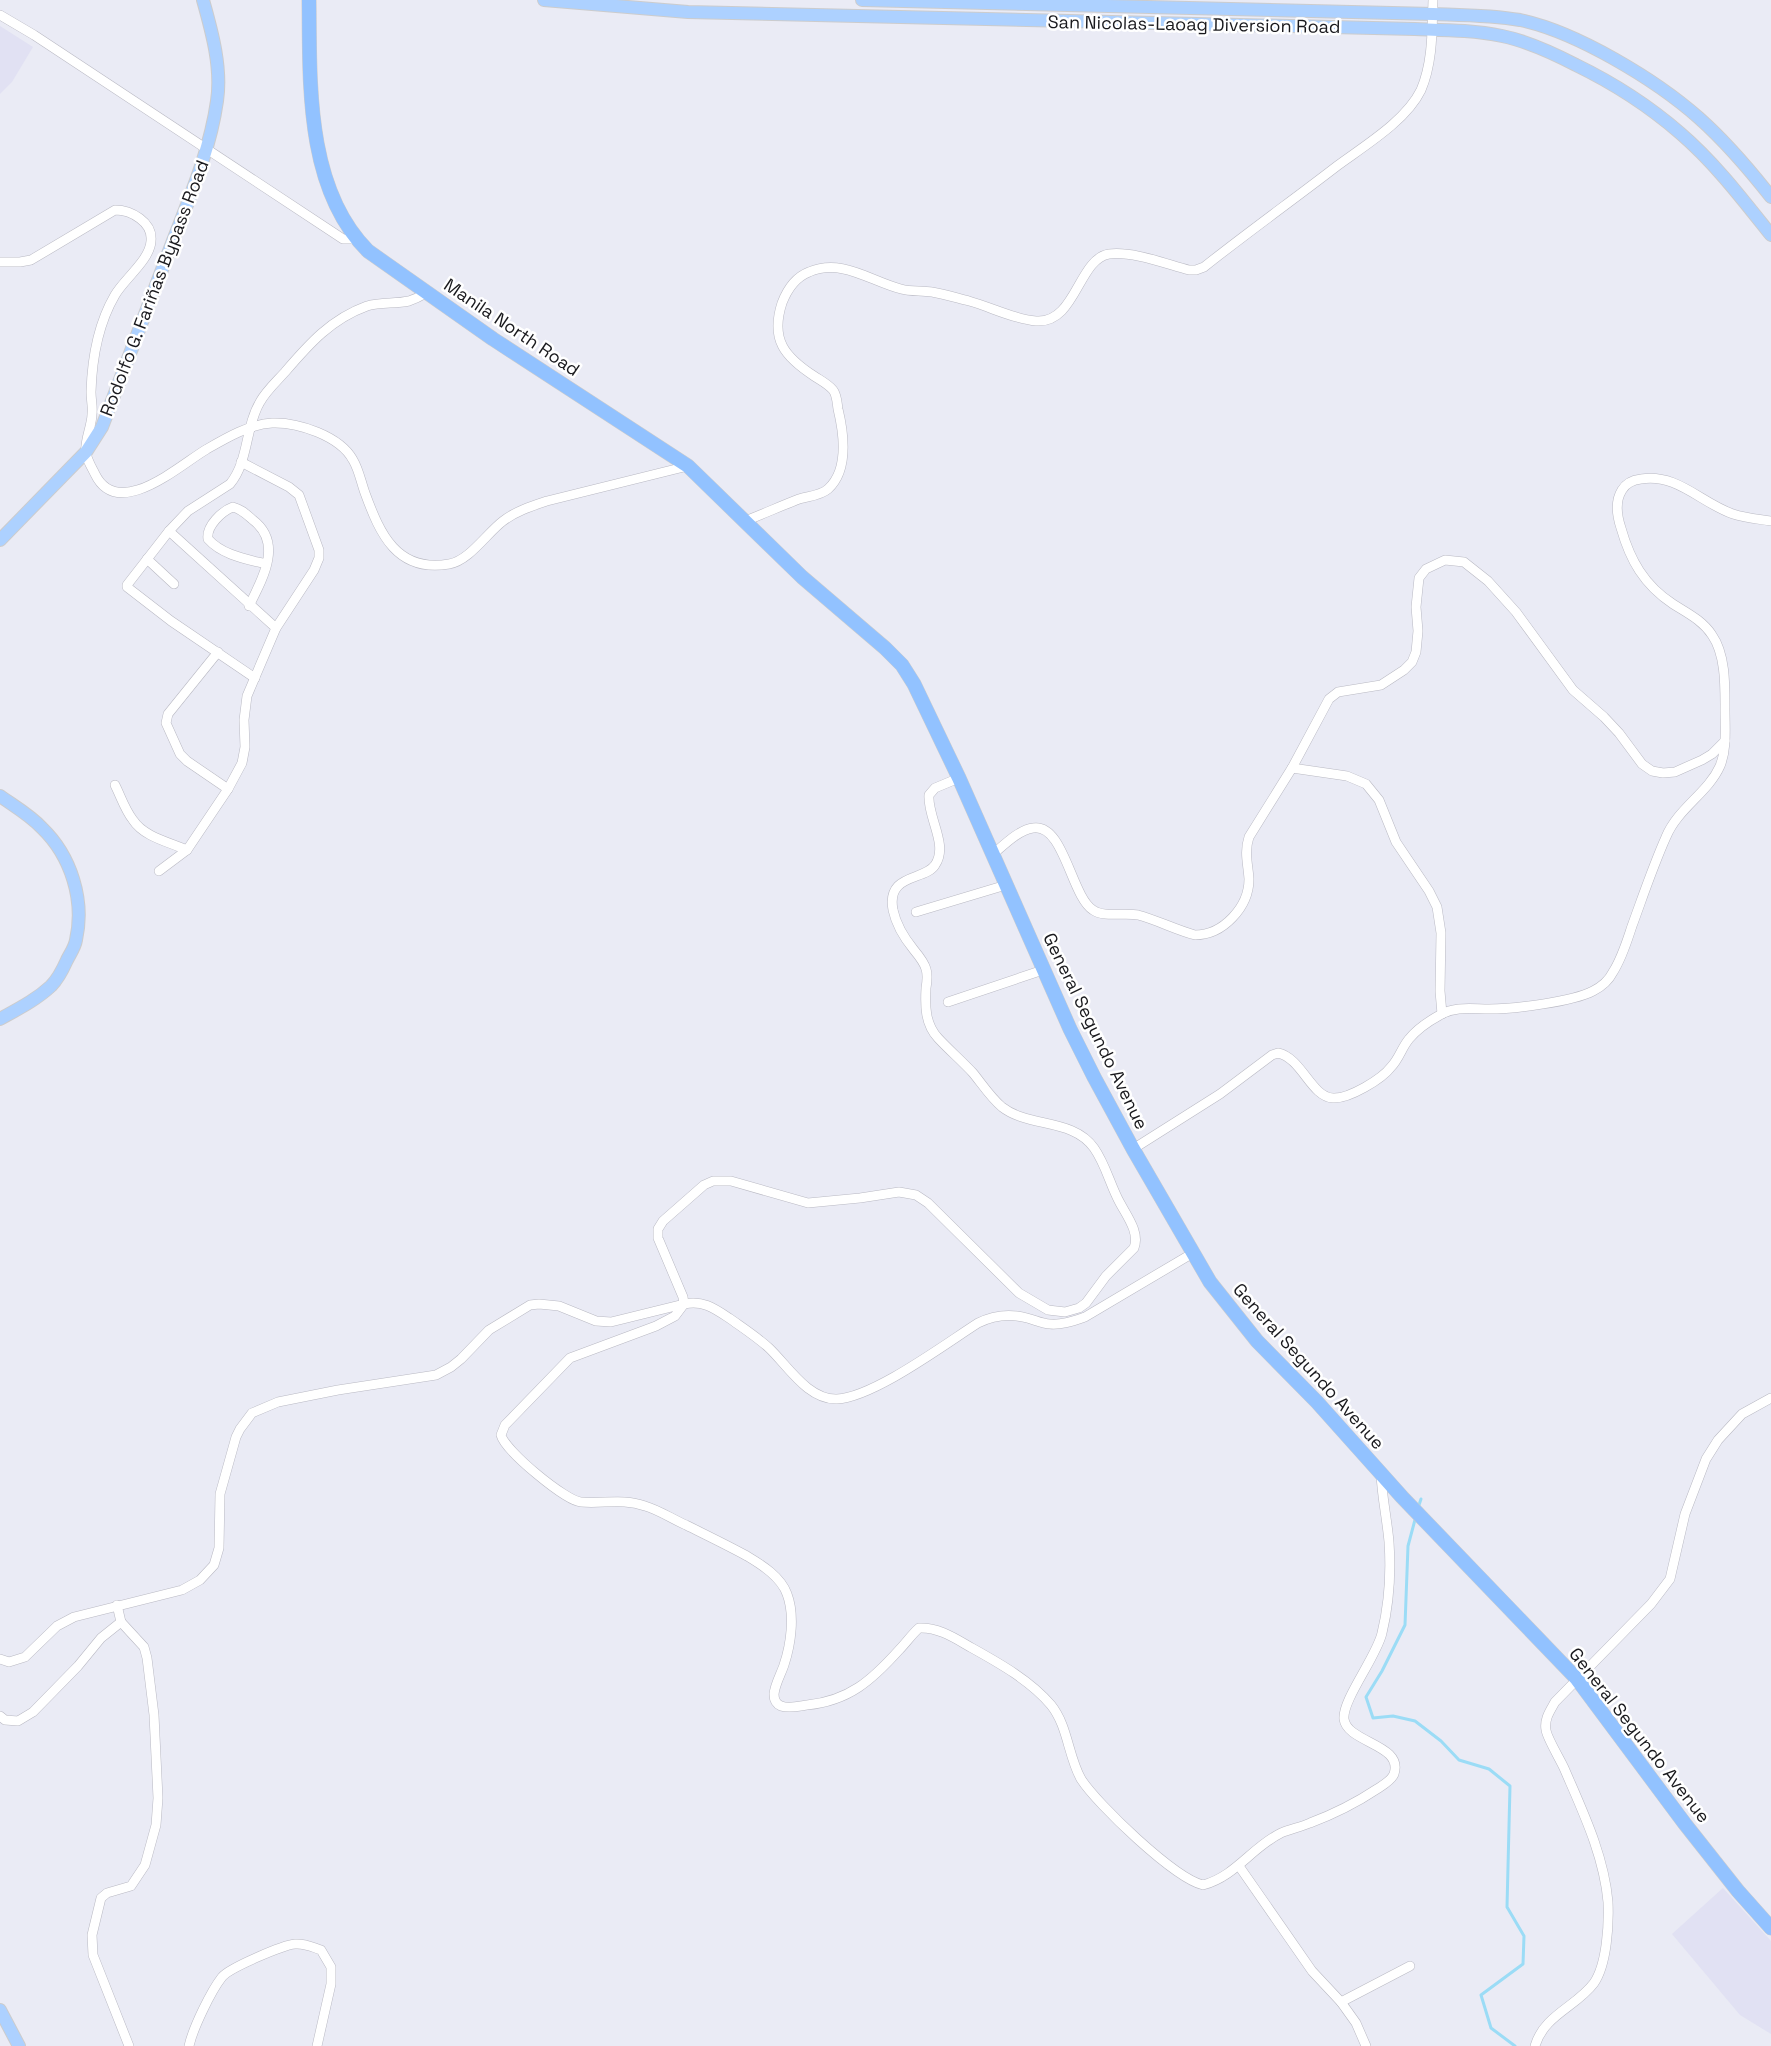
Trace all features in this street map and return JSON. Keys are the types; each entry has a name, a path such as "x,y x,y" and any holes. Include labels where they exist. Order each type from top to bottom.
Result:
{"highway":[{"name":"Manila North Road","path":"309,0 312,116 318,152 337,206 356,239 368,251 426,293 688,466 802,577 836,606"},
{"name":"General Segundo Avenue","path":"836,606 885,648 902,665 914,684 959,778 1078,1045 1132,1150 1210,1282 1245,1327 1317,1402 1402,1498 1577,1679 1685,1824 1738,1891 1771,1928"}],"main road":[{"name":"Rodolfo G. Fariñas Bypass Road","path":"0,540 86,452 102,427 207,148 218,100 218,68 211,28 203,0"},
{"name":"San Nicolas-Laoag Diversion Road","path":"544,0 688,12 1432,30 1463,31 1503,36 1556,54 1640,103 1681,134 1725,178 1771,235"},
{"name":"San Nicolas-Laoag Diversion Road","path":"862,0 1433,14 1521,20 1574,39 1603,54 1658,88 1699,118 1743,162 1771,197"},
{"path":"0,796 42,827 64,856 75,883 79,911 76,940 64,967 52,985 27,1004 0,1019"},
{"path":"0,2010 19,2046"}],"street":[{"path":"745,521 801,498 823,492 832,484 842,463 843,433 835,395 829,387 791,360 783,347 778,332 779,315 783,300 795,282 804,274 834,266 903,290 932,292 973,302 1022,318 1044,321 1062,310 1090,268 1103,256 1111,254 1128,255 1196,270 1204,267 1375,138 1403,114 1420,91 1426,75 1432,30 1433,0"},
{"path":"0,15 207,148 342,239 356,239"},
{"path":"0,262 31,260 115,210 131,213 141,219 148,227 152,240 150,249 116,293 101,324 91,392 92,417 86,452 96,476 106,488 122,492 144,489 169,475 208,448 250,428 271,423 293,424 311,429 347,450 354,461 365,494 387,541 400,555 426,565 450,564 464,558 504,520 524,509 547,501 688,466"},
{"path":"255,678 171,621 127,587 169,531 188,510 230,484 241,462 250,428 263,397 310,343 332,324 369,306 412,300 426,293"},
{"path":"159,871 187,850 228,789 244,755 246,704 255,678 276,628 314,570 319,558 319,550 299,495 289,487 241,462"},
{"path":"1132,1150 1220,1094 1272,1055 1278,1053 1291,1059 1324,1095 1333,1098 1360,1089 1379,1079 1389,1070 1408,1039 1419,1028 1442,1014 1465,1008 1491,1009 1528,1006 1582,996 1594,991 1608,980 1624,950 1670,829 1682,810 1706,786 1718,770 1725,741 1723,672 1715,640 1701,622 1660,595 1642,577 1632,561 1625,545 1619,522 1618,503 1622,489 1628,483 1637,479 1659,478 1677,483 1734,514 1771,521"},
{"path":"250,606 263,579 266,564 269,543 264,531 258,524 238,509 233,508 224,511 208,530 211,542 230,554 266,564"},
{"path":"169,531 276,628"},
{"path":"147,559 174,584"},
{"path":"992,855 1021,832 1038,828 1049,834 1056,843 1070,868 1079,894 1092,910 1138,916 1195,935 1205,935 1218,930 1229,921 1241,906 1247,893 1249,880 1246,850 1250,837 1292,768 1323,707 1334,694 1344,690 1381,685 1404,670 1412,662 1416,652 1418,631 1416,607 1419,578 1426,569 1445,560 1464,562 1485,577 1516,612 1573,690 1619,732 1642,764 1652,771 1675,772 1707,757 1725,741"},
{"path":"218,652 168,714 166,723 182,757 228,789"},
{"path":"1292,768 1347,776 1366,784 1379,800 1396,842 1429,891 1436,907 1441,933 1440,991 1442,1014"},
{"path":"959,778 936,788 930,795 930,805 939,845 939,856 936,864 929,871 906,879 897,889 892,902 898,924 926,968 927,1019 938,1038 1002,1106 1012,1114 1063,1127 1077,1134 1093,1147 1106,1169 1112,1188 1135,1232 1136,1243 1134,1248 1106,1276 1086,1303 1073,1310 1058,1312 1041,1307 1019,1292 928,1203 916,1195 899,1192 808,1203 731,1181 713,1181 704,1185 679,1205 663,1220 658,1229 658,1238 681,1291 684,1304 675,1316 656,1326 570,1358 504,1425 500,1435 506,1446 533,1472 576,1501 617,1501 642,1505 731,1548 761,1564 770,1572 787,1593 790,1608 790,1640 774,1692 774,1698 780,1706 816,1704 838,1699 870,1680 918,1629 924,1628 942,1632 992,1659 1042,1695 1052,1706 1059,1718 1075,1763 1087,1786 1133,1835 1190,1881 1203,1885 1239,1866 1270,1840 1360,1801 1388,1782 1394,1774 1393,1760 1384,1749 1355,1734 1348,1727 1344,1719 1346,1707 1372,1660 1382,1634 1390,1571 1389,1542 1381,1474"},
{"path":"115,785 133,821 140,828 147,833 187,850"},
{"path":"916,912 1006,885"},
{"path":"948,1002 1043,970"},
{"path":"0,1660 9,1662 25,1657 63,1622 74,1617 182,1590 200,1580 214,1564 219,1548 220,1494 236,1437 247,1419 259,1409 278,1402 319,1393 436,1375 451,1368 489,1330 530,1305 554,1305 596,1320 611,1322 684,1304 700,1302 715,1309 747,1331 769,1349 808,1387 827,1398 838,1399 853,1396 885,1382 978,1323 994,1316 1011,1314 1044,1323 1058,1324 1085,1317 1193,1253"},
{"path":"1535,2046 1537,2039 1548,2022 1593,1984 1600,1972 1605,1948 1608,1902 1600,1861 1582,1808 1556,1749 1546,1732 1546,1719 1555,1702 1663,1590 1670,1579 1685,1514 1706,1459 1718,1440 1742,1414 1771,1398"},
{"path":"117,1605 121,1622 144,1647 150,1672 158,1798 156,1826 149,1857 138,1878 131,1886 107,1893 101,1898 92,1943 93,1955 129,2046"},
{"path":"0,1716 5,1720 18,1721 33,1712 78,1666 101,1638 121,1622"},
{"path":"1239,1866 1312,1972 1341,2002 1356,2023 1366,2046"},
{"path":"189,2046 205,2007 222,1976 237,1966 293,1944 307,1944 321,1950 331,1967 331,1984 317,2046"},
{"path":"1341,2002 1410,1966"}],"shaded area":[{"path":"0,26 33,47 12,82 0,94"},
{"path":"1723,1888 1771,1941 1771,2034 1740,2015 1672,1934"}],"waterway":[{"path":"1418,1508 1421,1499"},
{"path":"1416,1516 1408,1546 1405,1625 1382,1671 1366,1697 1373,1718 1393,1716 1415,1721 1441,1741 1459,1760 1489,1769 1510,1786 1507,1907 1524,1936 1523,1964 1481,1995 1491,2028 1515,2046"}]}
